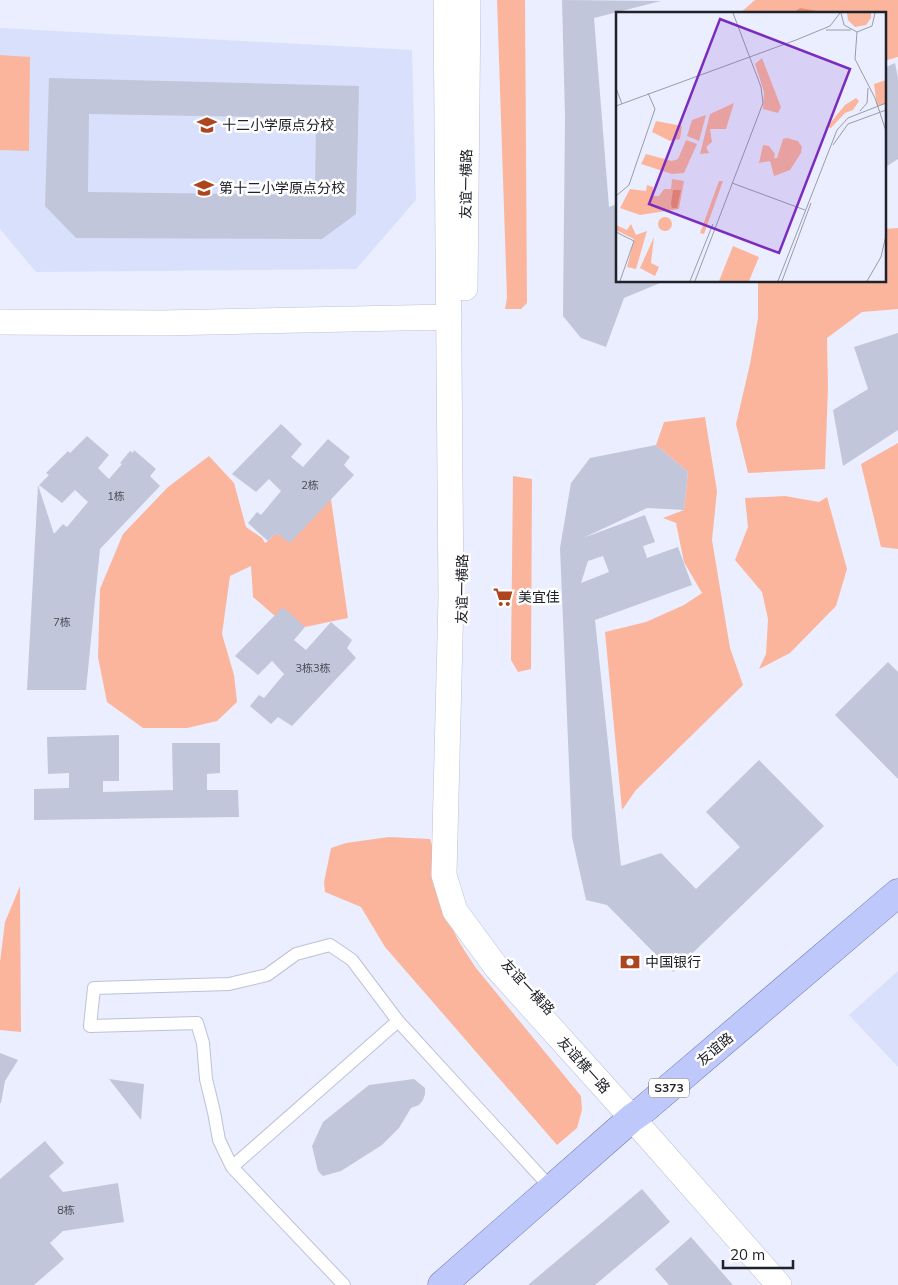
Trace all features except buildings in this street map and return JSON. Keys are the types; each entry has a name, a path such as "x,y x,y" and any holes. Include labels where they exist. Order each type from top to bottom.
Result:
{"main road":[{"name":"友谊路","path":"442,1285 551,1188 898,893"}],"street":[{"name":"友谊一横路","path":"446,0 451,598 444,875 455,911 496,968"},
{"name":"友谊一横路","path":"468,0 459,873 466,903 493,949 637,1115 779,1285"},
{"path":"0,322 162,323 448,317"},
{"name":"友谊横一路","path":"496,968 637,1115"}],"lane":[{"path":"344,1285 232,1167 219,1140 206,1079 203,1042 197,1023 90,1026 94,988 229,984 268,975 296,954 330,945 352,960 398,1022 551,1188"},
{"path":"232,1167 398,1022"}],"shaded area":[{"path":"497,0 525,0 527,303 521,309 505,309 507,298"},
{"path":"755,0 898,0 898,57 886,60 886,12 741,12"},
{"path":"800,8 823,12 794,12"},
{"name":"十二小学原点分校","path":"0,28 412,50 416,200 356,269 36,272 0,229"},
{"path":"0,55 30,57 29,151 0,150"},
{"path":"898,228 898,309 862,312 827,338 828,387 825,469 748,473 736,424 750,364 758,318 758,282 886,282 886,229"},
{"path":"705,417 717,491 712,540 730,648 743,685 636,790 622,810 605,632 646,622 684,605 702,593 684,562 676,523 663,518 684,510 688,472 656,445 664,422"},
{"path":"898,443 898,549 881,547 861,464"},
{"path":"209,456 234,483 246,527 262,538 265,543 276,533 290,542 331,499 348,618 305,627 275,616 253,597 251,566 230,576 222,634 234,675 237,702 217,721 187,728 143,728 107,702 98,657 100,589 123,534 168,487"},
{"path":"513,476 532,479 531,669 518,672 511,660"},
{"path":"785,496 819,502 827,497 847,569 836,606 790,653 759,669 766,654 768,619 762,592 735,560 748,527 745,498"},
{"path":"389,837 430,839 449,920 461,945 476,968 581,1096 582,1110 577,1128 557,1145 385,947 361,907 325,892 324,882 331,848 346,843"},
{"path":"20,886 21,1032 0,1030 0,962 5,922"},
{"path":"898,971 898,1067 849,1015"}],"place":[{"name":"十二小学原点分校","path":"207,125"},
{"name":"第十二小学原点分校","path":"204,188"},
{"name":"美宜佳","path":"503,597"},
{"name":"中国银行","path":"630,962"}]}
